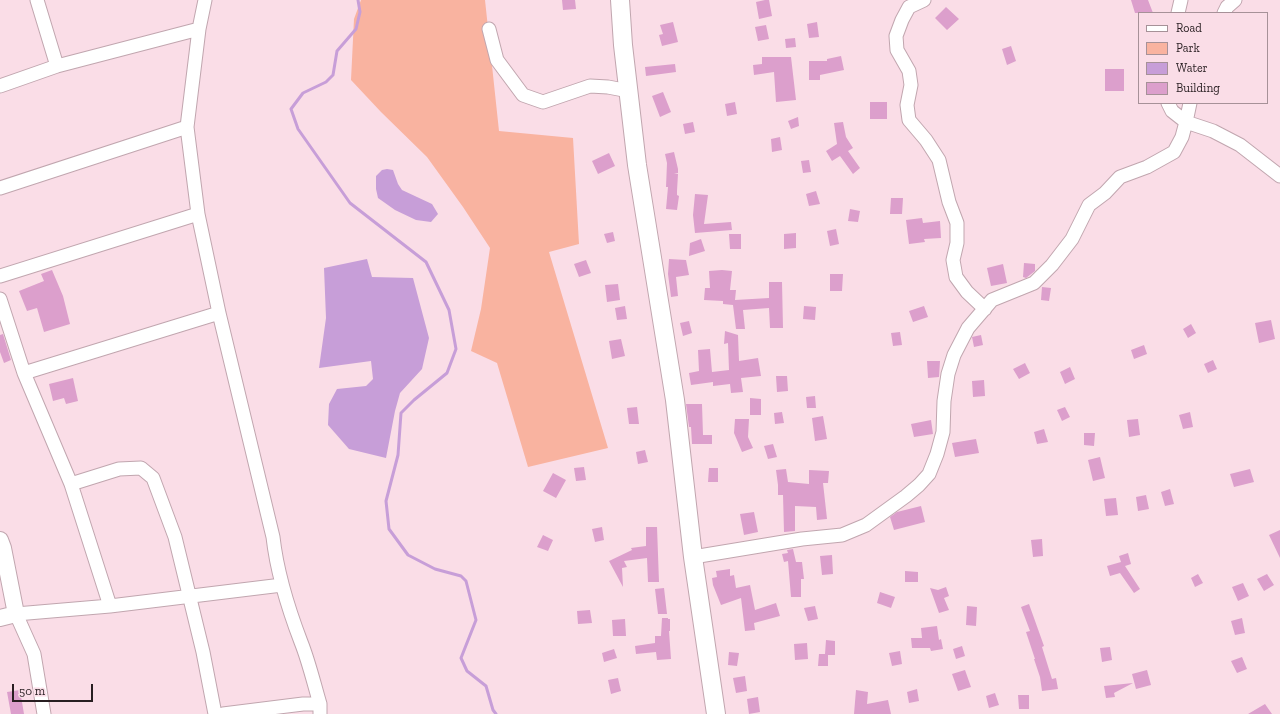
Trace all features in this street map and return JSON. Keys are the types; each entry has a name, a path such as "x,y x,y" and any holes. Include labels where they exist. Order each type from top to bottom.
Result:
{"main road":[{"path":"620,0 623,45 637,165 674,400 693,557 716,714"}],"street":[{"path":"36,0 57,66"},
{"path":"205,0 199,28 187,128 198,214 219,314 273,537 275,559 295,627 302,643 320,709"},
{"path":"924,0 909,7 896,36 897,50 909,70 911,85 906,106 909,120 926,140 939,160 949,202 957,224 957,243 953,260 956,277 968,292 985,308"},
{"path":"1178,12 1180,0"},
{"path":"1224,12 1227,7 1235,0"},
{"path":"0,86 57,66 199,28"},
{"path":"489,29 497,60 523,96 543,102 590,86 608,87 629,91"},
{"path":"1168,104 1172,112 1186,122 1213,131 1240,145 1280,176"},
{"path":"693,557 802,539 842,535 866,525 919,485 929,474 937,454 943,432 944,401 947,380 954,355 968,328 992,300 1034,283 1052,265 1072,239 1089,205 1105,193 1120,177 1147,167 1174,152 1182,137 1190,104"},
{"path":"0,188 187,128"},
{"path":"0,276 198,214"},
{"path":"0,300 24,373 71,484 110,606"},
{"path":"24,373 219,314"},
{"path":"71,484 119,469 141,468 153,478 175,537 203,652 215,714"},
{"path":"0,540 3,548 16,614 34,654 44,714"},
{"path":"0,618 16,614 110,606 282,585"},
{"path":"223,714 303,704 320,709"}],"green space":[{"path":"361,0 485,0 499,131 573,138 579,244 549,252 608,448 528,467 497,363 471,351 481,309 490,248 427,157 351,80 354,19"}],"water":[{"path":"382,170 393,170 402,190 432,204 438,214 431,222 416,220 395,210 378,198 376,176"},
{"path":"367,259 372,277 413,278 429,338 422,369 400,393 386,458 349,449 328,425 329,404 337,389 366,386 373,379 371,361 319,368 326,318 324,268"}],"building":[{"path":"562,0 575,0 576,9 563,10"},
{"path":"769,0 772,16 759,19 756,2"},
{"path":"1131,0 1148,0 1153,12 1135,13"},
{"path":"946,7 959,19 947,30 935,18"},
{"path":"673,22 678,42 662,46 659,35 663,34 660,25"},
{"path":"817,22 819,37 809,38 807,24"},
{"path":"766,25 769,39 758,41 755,27"},
{"path":"795,38 796,47 786,48 785,39"},
{"path":"1011,46 1016,61 1007,65 1002,49"},
{"path":"841,56 844,70 820,75 820,80 809,80 809,61 827,61 827,59"},
{"path":"762,57 791,57 796,100 776,102 774,72 754,75 753,65 762,64"},
{"path":"675,64 676,72 646,76 645,67"},
{"path":"1105,69 1124,69 1124,91 1105,91"},
{"path":"663,92 671,112 660,117 652,96"},
{"path":"735,102 737,114 727,116 725,104"},
{"path":"870,102 887,102 887,119 870,119"},
{"path":"798,117 799,126 791,129 788,121"},
{"path":"693,122 695,132 685,134 683,124"},
{"path":"843,122 846,137 853,148 848,151 860,168 853,174 840,156 832,161 826,151 837,144 834,123"},
{"path":"780,137 782,150 772,152 771,139"},
{"path":"674,152 678,169 678,173 674,174 678,174 677,195 679,196 677,210 666,209 668,187 666,187 667,163 665,154"},
{"path":"609,153 615,166 598,174 592,161"},
{"path":"809,160 811,172 803,173 801,161"},
{"path":"816,191 820,204 809,206 806,194"},
{"path":"695,194 708,195 704,224 731,222 732,230 695,233 693,215"},
{"path":"891,198 903,198 902,214 890,214"},
{"path":"850,209 860,211 858,222 848,221"},
{"path":"922,218 923,223 940,221 941,238 924,239 925,242 909,244 906,220"},
{"path":"836,229 839,244 830,246 827,231"},
{"path":"613,232 615,241 607,243 604,234"},
{"path":"796,233 796,248 784,249 784,234"},
{"path":"729,234 741,234 741,249 730,249"},
{"path":"701,239 705,251 689,256 690,243"},
{"path":"669,259 686,260 689,275 676,277 678,296 671,297 668,274"},
{"path":"586,260 591,273 579,277 574,264"},
{"path":"1024,263 1035,264 1035,271 1026,278 1023,277"},
{"path":"1003,264 1007,283 991,286 987,268"},
{"path":"52,270 63,296 70,324 44,332 37,308 27,311 19,291 44,281 41,274"},
{"path":"709,271 732,271 730,290 736,290 735,300 769,298 769,282 782,282 783,328 770,328 769,308 743,310 745,329 736,329 733,305 723,304 723,301 704,300 705,288 710,288"},
{"path":"830,274 843,274 842,291 830,291"},
{"path":"618,284 620,300 607,302 605,285"},
{"path":"1042,287 1051,288 1049,301 1041,300"},
{"path":"625,306 627,319 617,320 615,308"},
{"path":"804,306 816,307 815,320 803,319"},
{"path":"924,306 928,317 913,322 909,311"},
{"path":"1271,320 1275,339 1259,343 1255,323"},
{"path":"689,321 692,333 683,336 680,323"},
{"path":"1191,324 1196,333 1188,338 1183,329"},
{"path":"725,331 738,335 739,361 758,358 761,376 741,378 743,392 731,393 730,384 713,386 713,382 691,385 689,373 699,371 698,350 710,349 712,372 729,370 728,343 724,344"},
{"path":"900,332 902,345 893,346 891,333"},
{"path":"3,334 11,360 4,363 0,352 0,335"},
{"path":"981,335 983,345 974,347 972,337"},
{"path":"621,339 625,356 612,359 609,341"},
{"path":"1144,345 1147,354 1134,359 1131,350"},
{"path":"1213,360 1217,369 1208,373 1204,364"},
{"path":"927,361 940,361 939,377 928,378"},
{"path":"1025,363 1030,373 1019,379 1013,369"},
{"path":"1070,367 1075,379 1065,384 1060,372"},
{"path":"776,376 787,376 788,391 777,392"},
{"path":"73,378 78,401 66,404 64,398 53,401 49,384"},
{"path":"984,380 985,396 973,397 972,381"},
{"path":"815,396 816,408 807,408 806,397"},
{"path":"750,398 761,399 761,415 750,415"},
{"path":"686,404 702,404 703,435 712,435 712,444 692,444 691,427 689,427"},
{"path":"637,407 639,424 629,424 627,408"},
{"path":"1065,407 1070,417 1062,421 1057,410"},
{"path":"782,412 784,423 775,424 774,413"},
{"path":"1190,412 1193,427 1183,429 1179,415"},
{"path":"823,416 827,439 815,441 812,418"},
{"path":"735,419 749,419 748,437 753,448 742,452 734,433"},
{"path":"1138,419 1140,435 1129,437 1127,420"},
{"path":"931,420 933,434 914,437 911,424"},
{"path":"1044,429 1048,442 1037,444 1034,432"},
{"path":"1084,433 1095,433 1094,446 1084,445"},
{"path":"976,439 979,453 955,457 952,443"},
{"path":"773,444 777,457 768,459 764,446"},
{"path":"645,450 648,462 638,464 636,452"},
{"path":"1100,457 1105,478 1093,481 1088,460"},
{"path":"584,467 586,480 576,481 574,468"},
{"path":"709,468 718,468 718,482 708,482"},
{"path":"786,469 788,482 809,484 809,470 829,471 828,483 823,483 827,519 817,520 816,507 795,506 795,531 784,532 783,495 778,495 776,470"},
{"path":"1250,469 1254,482 1234,487 1230,474"},
{"path":"553,473 566,480 556,498 543,491"},
{"path":"1170,489 1174,504 1165,506 1161,492"},
{"path":"1146,495 1149,509 1138,511 1136,497"},
{"path":"1116,498 1118,515 1106,516 1104,499"},
{"path":"921,506 925,522 894,530 890,517 897,512"},
{"path":"754,512 758,532 744,535 740,514"},
{"path":"602,527 604,540 595,542 592,529"},
{"path":"646,527 657,527 659,582 648,582 647,558 624,561 627,567 622,568 623,587 609,561 632,550 631,548 646,546"},
{"path":"1280,530 1280,558 1269,535"},
{"path":"543,535 553,540 548,551 537,547"},
{"path":"1042,539 1043,556 1033,557 1031,540"},
{"path":"793,549 796,562 802,562 804,579 801,579 801,597 791,597 788,561 784,562 782,554 788,553 787,550"},
{"path":"1128,553 1131,564 1125,566 1140,589 1134,593 1120,573 1110,576 1107,566 1121,562 1119,556"},
{"path":"832,555 833,574 822,575 820,556"},
{"path":"730,569 730,576 734,575 736,588 750,585 755,610 776,603 780,616 754,623 755,630 745,631 741,598 721,605 713,585 712,578 717,577 716,571"},
{"path":"905,571 918,572 918,582 905,582"},
{"path":"1198,574 1203,583 1195,587 1191,578"},
{"path":"1267,574 1274,585 1264,591 1257,579"},
{"path":"1243,583 1249,596 1238,601 1232,587"},
{"path":"946,587 949,596 944,598 949,610 939,613 930,588 938,590"},
{"path":"664,588 667,614 658,614 655,589"},
{"path":"880,592 895,597 891,608 877,603"},
{"path":"1029,604 1044,646 1042,647 1052,679 1056,678 1058,689 1042,691 1040,677 1026,632 1030,631 1021,607"},
{"path":"815,606 818,619 808,621 804,608"},
{"path":"967,606 977,607 976,626 966,625"},
{"path":"590,610 592,623 578,624 577,611"},
{"path":"662,618 670,619 669,631 671,659 657,660 656,652 636,654 635,646 655,643 655,636 661,636"},
{"path":"1242,618 1245,633 1235,635 1231,621"},
{"path":"625,619 626,636 613,636 612,620"},
{"path":"937,626 939,640 941,639 943,649 931,651 930,648 912,648 911,638 922,638 921,628"},
{"path":"826,640 835,641 835,655 828,655 828,666 818,666 819,654 825,654"},
{"path":"807,643 808,659 795,660 794,644"},
{"path":"962,646 965,656 956,659 953,649"},
{"path":"1110,647 1112,660 1102,662 1100,648"},
{"path":"614,649 617,658 604,662 602,653"},
{"path":"900,651 902,664 892,666 889,653"},
{"path":"729,652 739,653 737,666 728,665"},
{"path":"1242,657 1247,669 1237,673 1231,661"},
{"path":"965,670 971,687 958,691 952,674"},
{"path":"1147,670 1151,685 1136,689 1132,674"},
{"path":"745,676 747,691 736,693 733,678"},
{"path":"618,678 621,691 611,694 608,680"},
{"path":"1133,683 1114,693 1115,697 1106,698 1104,686"},
{"path":"917,689 919,701 909,703 907,692"},
{"path":"20,690 24,714 11,714 7,692"},
{"path":"856,690 868,692 867,704 888,700 891,714 854,714"},
{"path":"995,693 999,705 989,708 986,696"},
{"path":"1018,695 1029,695 1029,709 1019,709"},
{"path":"758,697 760,712 749,714 747,699"},
{"path":"1265,704 1272,714 1248,714"}],"waterway":[{"path":"358,0 360,12 356,29 337,51 333,75 326,82 303,93 291,109 298,129 350,203 426,262 449,310 456,349 447,373 414,400 401,413 398,455 386,501 389,529 408,555 435,569 461,576 466,581 476,620 461,658 467,671 486,686 493,710 496,714"}]}
